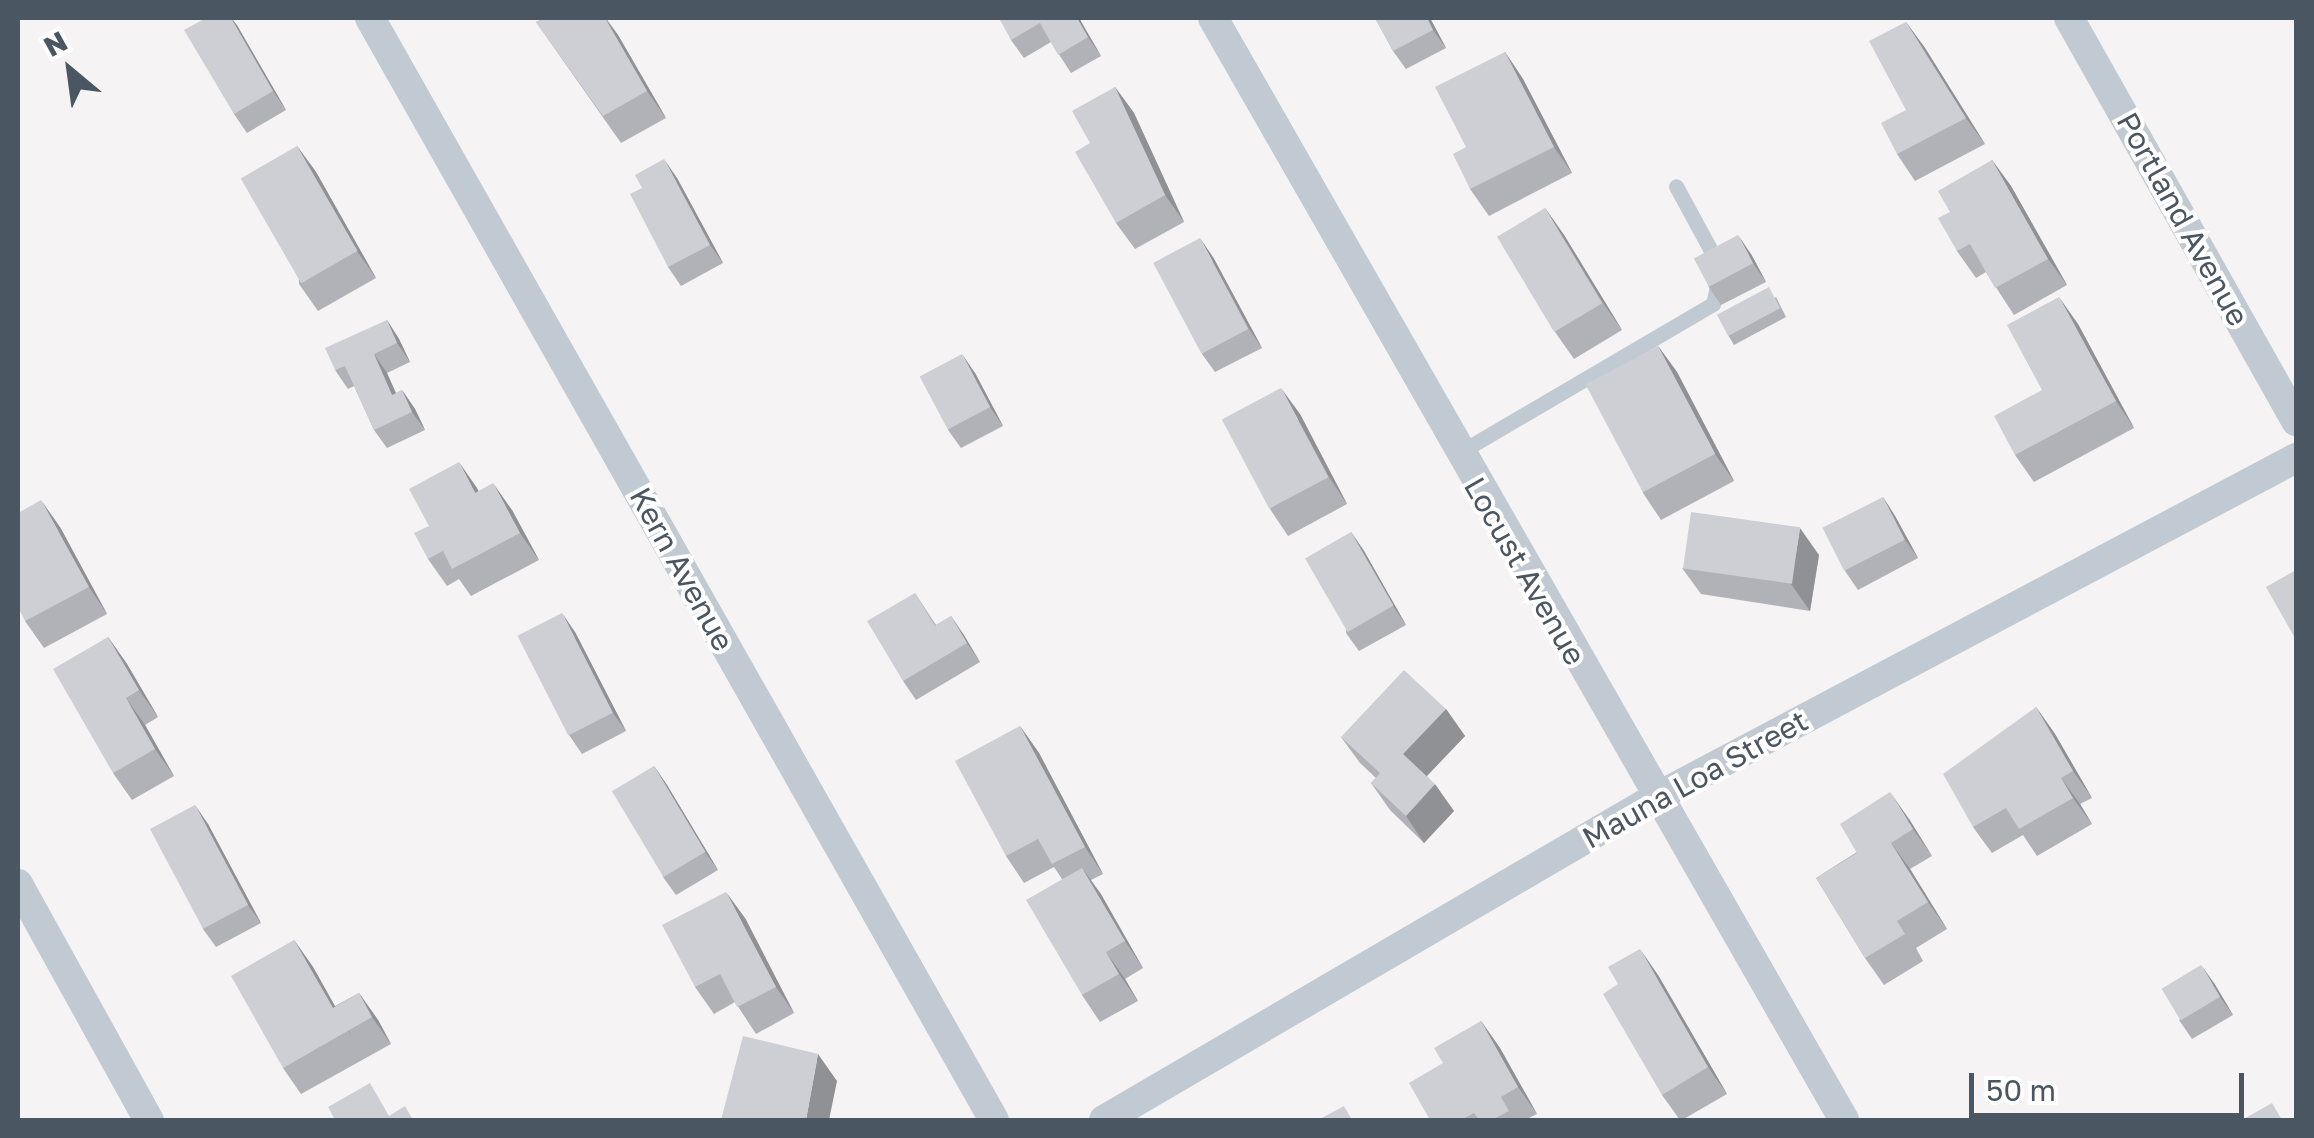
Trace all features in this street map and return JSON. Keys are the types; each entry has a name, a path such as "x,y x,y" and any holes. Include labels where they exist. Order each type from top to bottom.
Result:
{"street":[{"name":"Kern Avenue","path":"370,18 994,1120"},
{"name":"Locust Avenue","path":"1213,18 1458,454 1844,1120"},
{"name":"Portland Avenue","path":"2069,18 2296,420"},
{"name":"Mauna Loa Street","path":"1104,1120 1655,798 2296,458"},
{"path":"18,884 150,1120"}],"lane":[{"path":"1458,454 1713,304 1721,270 1676,186"}],"building":[{"path":"206,18 231,18 273,91 234,114 184,30"},
{"path":"545,18 605,18 647,91 603,116 536,22"},
{"path":"1077,18 1088,37 1058,55 1040,23 1011,40 1000,20"},
{"path":"1375,18 1427,18 1433,30 1393,51"},
{"path":"1906,22 1966,118 1897,154 1881,123 1906,110 1869,41"},
{"path":"1505,52 1554,147 1470,189 1453,154 1466,147 1435,87"},
{"path":"1115,87 1165,195 1116,223 1075,152 1090,143 1072,111"},
{"path":"297,146 358,251 301,283 241,179"},
{"path":"664,159 710,245 668,267 630,194 642,188 635,175"},
{"path":"1992,160 2048,259 1995,288 1970,244 1957,251 1938,218 1950,212 1938,191"},
{"path":"1545,208 1602,303 1554,332 1497,237"},
{"path":"1738,235 1753,263 1709,287 1694,258"},
{"path":"1200,238 1248,329 1202,354 1153,263"},
{"path":"1769,287 1780,308 1728,336 1717,315"},
{"path":"2059,297 2116,401 2015,455 1994,416 2042,390 2007,325"},
{"path":"387,320 397,343 374,354 392,395 402,390 412,412 374,430 345,366 335,370 325,348"},
{"path":"1658,346 1715,454 1643,492 1586,384"},
{"path":"962,354 990,407 948,430 920,377"},
{"path":"1281,388 1328,477 1269,509 1222,419"},
{"path":"459,462 475,493 493,483 520,533 452,569 443,551 428,559 414,533 429,526 409,489"},
{"path":"1883,497 1905,540 1844,571 1822,528"},
{"path":"41,500 89,587 25,621 18,607 18,513"},
{"path":"1691,512 1800,527 1792,584 1683,568"},
{"path":"1351,532 1394,606 1348,632 1305,558"},
{"path":"2296,570 2296,640 2266,587"},
{"path":"915,593 935,626 951,616 967,643 903,681 867,621"},
{"path":"562,613 613,713 568,735 517,636"},
{"path":"108,637 139,690 126,698 155,749 113,773 53,669"},
{"path":"1404,670 1446,709 1403,754 1435,784 1406,816 1371,783 1380,773 1341,737"},
{"path":"2036,707 2073,771 2061,778 2073,798 2019,829 2006,808 1973,827 1943,774"},
{"path":"1020,726 1085,847 1052,864 1038,839 1006,856 955,761"},
{"path":"654,766 706,852 664,877 612,791"},
{"path":"1890,792 1913,829 1891,843 1928,902 1897,921 1905,934 1865,958 1816,878 1857,853 1840,824"},
{"path":"195,805 248,905 203,929 150,829"},
{"path":"1082,868 1125,941 1106,952 1119,974 1082,995 1026,900"},
{"path":"726,892 776,987 737,1007 720,974 695,987 662,925"},
{"path":"294,940 333,1008 359,993 372,1017 283,1068 231,976"},
{"path":"1640,949 1708,1067 1662,1095 1603,994 1618,984 1608,967"},
{"path":"2201,965 2220,997 2181,1020 2162,989"},
{"path":"1481,1021 1518,1087 1501,1097 1509,1111 1492,1120 1479,1120 1474,1113 1461,1120 1430,1120 1409,1083 1443,1063 1434,1048"},
{"path":"743,1036 818,1054 806,1120 721,1120"},
{"path":"370,1083 389,1116 405,1106 413,1120 335,1120 328,1107"},
{"path":"2272,1103 2282,1120 2242,1120"},
{"path":"1344,1106 1352,1120 1318,1120"}]}
